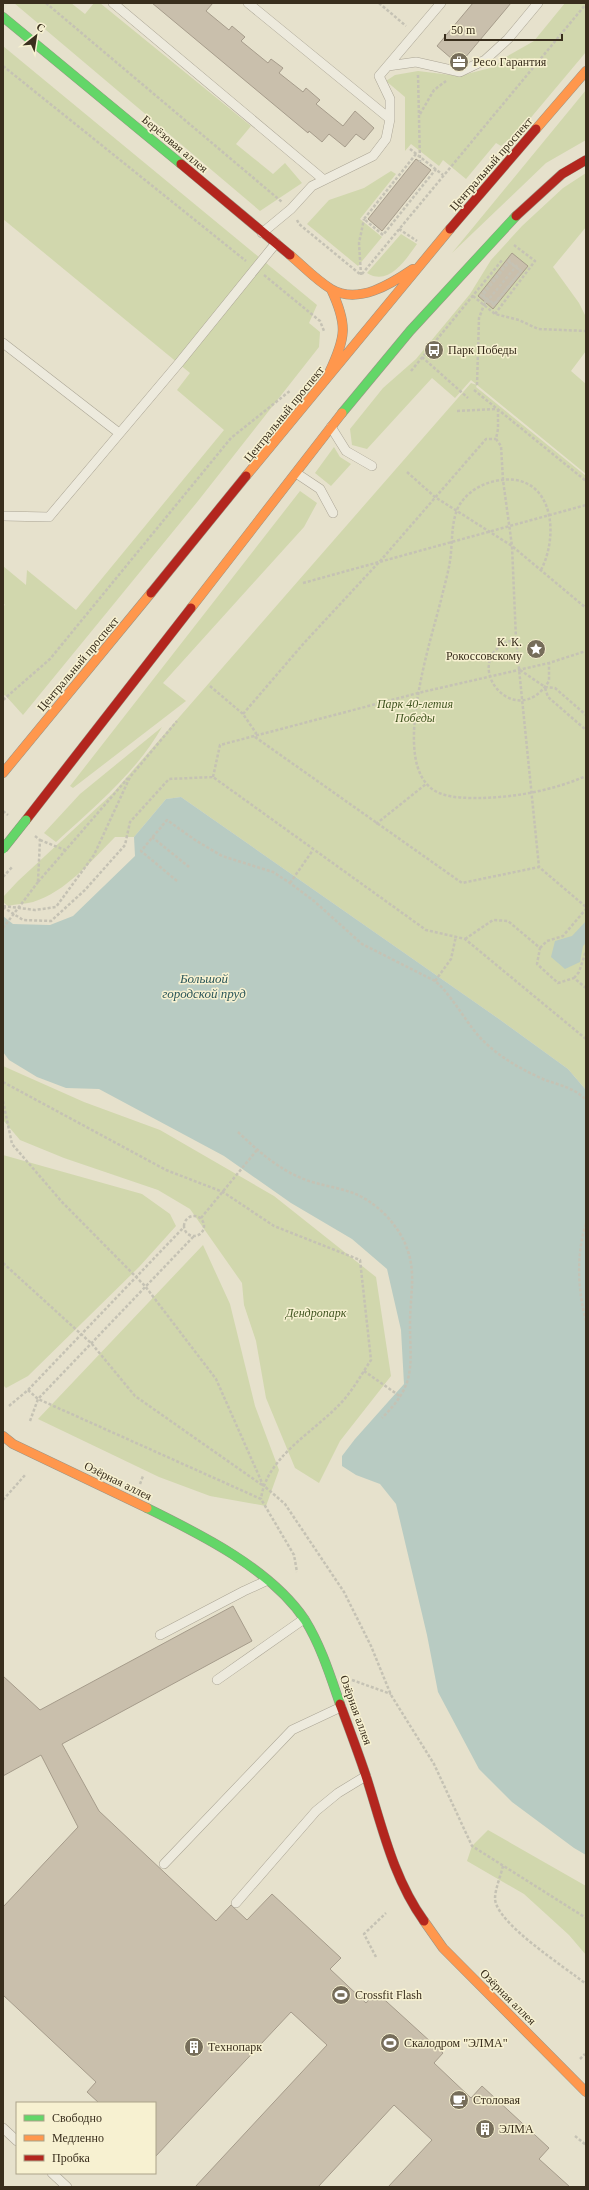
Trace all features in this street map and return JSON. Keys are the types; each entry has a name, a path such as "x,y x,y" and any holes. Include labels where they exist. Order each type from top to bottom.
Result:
{"main road":[{"name":"Берёзовая аллея","path":"3,17 331,289"},
{"name":"Центральный проспект","path":"3,773 322,386 422,262 586,71"},
{"path":"3,849 331,427 410,331 510,221 562,174 586,160"},
{"path":"331,289 341,294 356,296 372,292 386,287 422,262"},
{"path":"322,386 337,357 343,332 343,318 331,289"},
{"name":"Озёрная аллея","path":"3,1436 13,1444 198,1533 245,1562 283,1595 304,1619 320,1647 366,1776 390,1855 417,1910 443,1948 586,2092"}],"lane":[{"path":"113,3 324,180"},
{"path":"248,3 390,119"},
{"path":"262,232 291,209 312,186 373,156 386,139 390,119 390,99 379,76 441,3"},
{"path":"388,66 416,62 460,72 485,60 508,39 538,3"},
{"path":"3,516 49,517 118,433 179,363 276,243"},
{"path":"3,342 118,433"},
{"path":"331,427 346,451 372,466"},
{"path":"296,473 320,489 333,513"},
{"path":"160,1635 244,1591 267,1581"},
{"path":"217,1680 304,1619"},
{"path":"164,1864 292,1730 342,1707"},
{"path":"236,1902 316,1811 338,1794 366,1776"},
{"path":"3,2128 16,2140"},
{"path":"53,2174 67,2187"}],"path":[{"path":"46,3 291,209 299,224 361,275"},
{"path":"379,3 415,33"},
{"path":"361,275 586,4"},
{"path":"416,62 420,114 420,162"},
{"path":"3,66 320,321"},
{"path":"420,114 434,90 460,72"},
{"path":"410,149 443,175"},
{"path":"361,275 359,243 364,219 416,154"},
{"path":"364,219 383,234 436,169"},
{"path":"399,229 420,243"},
{"path":"510,250 520,240"},
{"path":"495,314 535,261 514,245"},
{"path":"411,371 506,255"},
{"path":"485,304 484,299 483,295 509,262 520,271 494,304 488,300 482,295 509,262 521,271 494,305 488,300 481,295 511,258"},
{"path":"477,385 479,318 485,304 518,264"},
{"path":"473,296 485,304 495,314 519,320 538,329 586,331"},
{"path":"422,357 468,398"},
{"path":"3,700 50,659 231,438 295,387"},
{"path":"474,390 586,481"},
{"path":"457,411 498,409"},
{"path":"498,409 498,429 496,439 501,446 503,480 512,546 516,639 521,700 539,867 586,908 563,936 547,941 540,948 537,964 558,982 574,978 579,972 586,951"},
{"path":"243,714 304,643 381,560 486,439 496,439"},
{"path":"407,472 435,497 512,546 586,608"},
{"path":"541,570 549,553 552,539 550,514 546,504 536,491 521,482 503,480 486,483 473,490 462,501 457,512 453,541 418,693 413,748 416,768 426,784 440,793 460,798 491,798 532,792 556,787 586,776"},
{"path":"302,584 381,560 509,527 550,514 586,505"},
{"path":"516,639 498,647 489,663 490,678 496,690 504,696 521,700 532,698 545,687 550,674 548,663"},
{"path":"213,777 220,745 418,693 490,678 548,663 586,651"},
{"path":"519,670 545,687 555,688 586,715"},
{"path":"210,686 243,714 256,733 254,737"},
{"path":"545,687 548,697 586,730"},
{"path":"3,928 38,882 177,721"},
{"path":"254,737 462,883 539,867"},
{"path":"3,907 35,910 56,907 94,855 130,777"},
{"path":"3,907 23,920 51,921 85,890 125,845 130,822 169,779 213,777 426,930 465,939 586,1039"},
{"path":"376,824 426,784"},
{"path":"177,881 140,851 167,820 195,840 222,856 273,872 290,883 314,901 362,944 435,981 444,989 466,1021 489,1046 517,1066 570,1088 586,1100"},
{"path":"152,837 189,867"},
{"path":"40,840 65,850"},
{"path":"290,883 313,850"},
{"path":"465,939 492,920 508,921 540,948"},
{"path":"435,981 451,959 456,936"},
{"path":"574,978 586,988"},
{"path":"3,1082 166,1170 223,1192 274,1226 360,1260 372,1360 340,1404 283,1457 263,1485 261,1499"},
{"path":"3,1101 12,1144 62,1202 146,1286 216,1379 263,1485"},
{"path":"238,1132 257,1150 277,1165 301,1178 360,1196 386,1216 405,1242 411,1265 410,1306 412,1359 406,1389 401,1397 382,1418"},
{"path":"201,1218 257,1150"},
{"path":"194,1236 185,1232 184,1222 192,1216 201,1218"},
{"path":"30,1421 38,1399 194,1236 199,1235 205,1227 201,1218"},
{"path":"586,1224 582,1235 580,1262 582,1297 586,1321"},
{"path":"9,1406 28,1390 82,1335 184,1227"},
{"path":"3,1263 92,1344 135,1396 263,1485 285,1504 344,1592 371,1646 391,1694 434,1764 472,1846 586,1918"},
{"path":"364,1370 401,1397"},
{"path":"28,1390 38,1399 261,1499 294,1555 297,1572"},
{"path":"3,1500 26,1474"},
{"path":"352,1680 391,1694"},
{"path":"503,1866 495,1898 499,1912 511,1926 586,1984"},
{"path":"376,1957 364,1934 386,1913"},
{"path":"575,2136 586,2145"}],"green space":[{"path":"14,3 71,3 85,14 94,3 100,3 251,126 236,144 273,174 285,163 302,183 260,211"},
{"path":"565,3 586,3 586,52 523,127 501,146 496,143 466,179 443,160 439,166 411,144 405,151 405,97 386,81 395,75 418,71 459,76 494,67 506,57 534,41"},
{"path":"3,46 317,305 309,323 320,332 319,347 198,501 23,715 5,695 3,696 3,606 5,605 3,603 3,566 26,585 27,570 76,610 224,430 177,390 190,373 3,219"},
{"path":"586,90 586,140 546,163 452,253"},
{"path":"391,171 396,174 360,219 382,237 358,266 307,224 329,200 364,188"},
{"path":"586,173 586,227 553,267 579,303 586,317 586,351 571,371 586,384 586,474 471,380 455,398 432,378 367,449 352,445 350,429 383,388 416,359 470,294 491,260 522,226 563,188"},
{"path":"401,234 417,244 408,257 390,274 375,276 367,273"},
{"name":"Парк 40-летия Победы","path":"471,383 477,385 476,387 586,476 586,1090 568,1069 499,1019 181,797 166,799 134,837 115,837 88,865 56,891 30,903 8,906 3,902 3,897 18,881 113,793"},
{"path":"334,447 340,457 351,464 331,486 315,473"},
{"path":"300,491 317,503 304,527 163,683 186,701 73,788 70,786"},
{"path":"162,727 152,744 114,789 56,842 44,833 80,794"},
{"name":"Дендропарк","path":"3,1066 84,1102 160,1130 274,1196 376,1277 391,1376 340,1441 319,1483 295,1468 266,1398 256,1341 244,1305 242,1283 190,1209 158,1190 64,1158 20,1140 3,1120"},
{"path":"3,1155 142,1194 170,1214 176,1226 139,1267 28,1376 6,1388 3,1385"},
{"path":"203,1245 230,1304 255,1406 279,1470 266,1506 210,1496 159,1477 38,1419"},
{"path":"488,1830 586,1886 586,1955 569,1935 524,1894 467,1861 472,1846"}],"water":[{"name":"Большой городской пруд","path":"181,797 499,1019 568,1069 586,1090 586,1855 574,1848 512,1802 479,1769 438,1692 427,1635 396,1504 380,1484 356,1475 342,1466 342,1456 355,1439 404,1384 401,1330 387,1269 352,1239 291,1203 224,1156 99,1089 66,1088 37,1077 9,1060 3,1052 3,916 13,924 50,925 73,916 135,856 134,837 166,799"},
{"path":"586,921 586,943 583,946 580,962 565,969 551,957 555,941 572,936"}],"building":[{"path":"152,3 213,3 206,11 229,30 232,26 245,37 241,41 268,63 271,59 283,68 279,73 303,92 306,88 320,100 316,104 343,126 355,111 374,128 364,140 356,134 345,147 329,134 322,142 309,131 308,133"},
{"path":"473,3 511,3 459,65 437,46"},
{"path":"416,159 431,170 382,231 368,219"},
{"path":"512,253 528,266 493,309 478,296"},
{"path":"233,1606 252,1641 62,1744 99,1811 216,1921 231,1905 247,1920 272,1894 341,1958 330,1969 366,2003 376,1992 443,2053 434,2063 471,2098 482,2086 549,2148 539,2159 570,2187 388,2187 432,2140 394,2105 318,2187 195,2187 327,2045 291,2012 156,2156 156,2102 98,2102 87,2092 96,2082 3,1995 3,1907 78,1827 41,1755 3,1776 3,1676 40,1710"}],"traffic: fast":[{"path":"3,17 181,164"},
{"path":"342,413 410,331 516,216"},
{"path":"3,849 26,820"},
{"path":"147,1508 211,1541 233,1555 254,1569 291,1602 305,1620 316,1640 340,1704"}],"traffic: slow":[{"path":"536,129 586,71"},
{"path":"246,476 450,229"},
{"path":"290,255 331,289 352,295 374,291 395,281 413,269"},
{"path":"329,373 339,350 343,331 340,312 331,289"},
{"path":"191,608 342,413"},
{"path":"3,773 151,593"},
{"path":"3,1436 13,1444 147,1508"},
{"path":"424,1921 443,1948 586,2092"}],"traffic: jam":[{"path":"450,229 536,129"},
{"path":"516,216 562,174 586,160"},
{"path":"181,164 290,255"},
{"path":"151,593 246,476"},
{"path":"26,820 191,608"},
{"path":"340,1704 363,1767 389,1851 404,1887 424,1921"}],"place":[{"name":"Ресо Гарантия","path":"459,62"},
{"name":"Парк Победы","path":"434,350"},
{"name":"К. К. Рокоссовскому","path":"536,649"},
{"name":"Crossfit Flash","path":"341,1995"},
{"name":"Скалодром \"ЭЛМА\"","path":"390,2043"},
{"name":"Технопарк","path":"194,2047"},
{"name":"Столовая","path":"459,2100"},
{"name":"ЭЛМА","path":"485,2129"}]}
